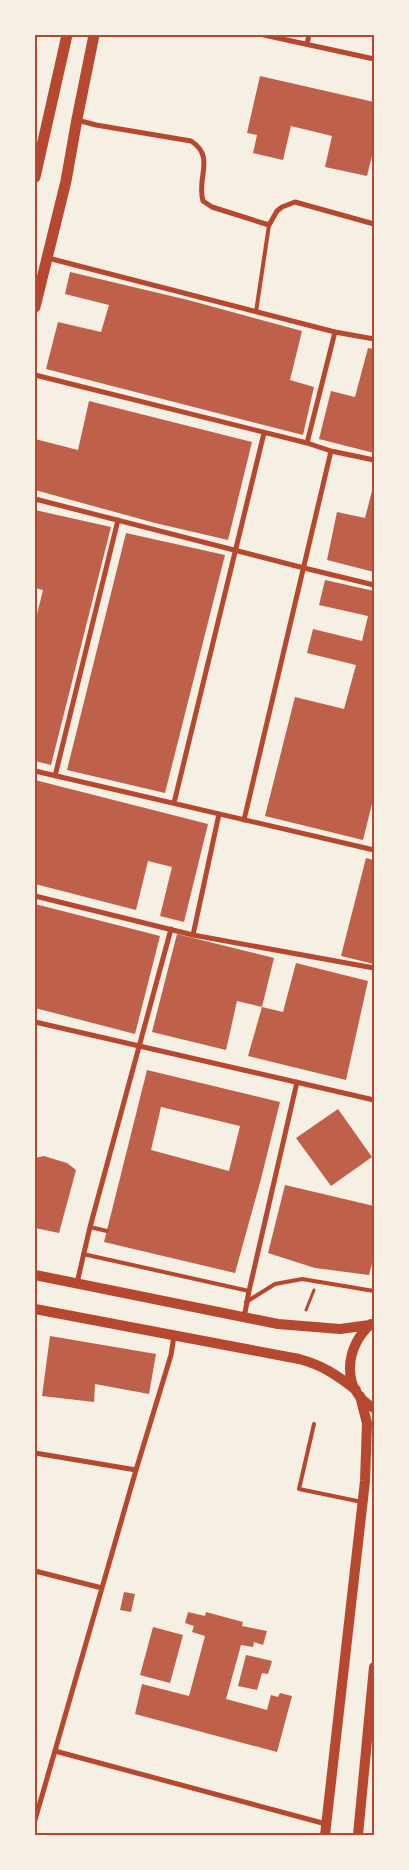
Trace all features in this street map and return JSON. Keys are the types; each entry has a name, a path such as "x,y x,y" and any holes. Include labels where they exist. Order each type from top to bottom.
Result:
{"main road":[{"path":"35,177 38,155 67,35"},
{"path":"35,307 66,181 94,35"},
{"path":"35,1275 278,1324 340,1329 372,1324"},
{"path":"35,1309 315,1363 337,1374 374,1408"},
{"path":"325,1835 368,1441 367,1423 351,1376 350,1362 353,1348 360,1335 372,1324"},
{"path":"358,1835 374,1667"}],"street":[{"path":"264,35 374,59"},
{"path":"307,44 309,35"},
{"path":"77,119 96,125 191,141 203,152 205,162 201,187 203,201 212,207 268,225 277,211 295,202 374,224"},
{"path":"48,258 335,332 374,339"},
{"path":"307,443 335,332"},
{"path":"35,375 307,443 331,451 374,460"},
{"path":"174,803 264,433"},
{"path":"244,820 331,451"},
{"path":"35,499 374,585"},
{"path":"55,776 118,520"},
{"path":"35,771 374,850"},
{"path":"193,935 219,814"},
{"path":"35,896 193,935 374,968"},
{"path":"77,1283 90,1227 171,929"},
{"path":"35,1022 374,1100"},
{"path":"244,1318 246,1302 297,1082"},
{"path":"35,1820 171,1355 174,1336"},
{"path":"35,1453 136,1470"},
{"path":"35,1571 102,1588"},
{"path":"55,1751 326,1824"}],"lane":[{"path":"256,312 268,225"},
{"path":"90,1227 107,1231"},
{"path":"83,1254 249,1291"},
{"path":"246,1302 275,1284 302,1279 374,1291"},
{"path":"314,1424 299,1489 362,1502"}],"building":[{"path":"260,76 374,102 374,148 367,176 325,167 332,136 291,126 283,160 253,153 257,135 247,133"},
{"path":"70,272 188,300 302,331 290,380 314,387 303,435 46,369 58,322 101,332 109,305 65,294"},
{"path":"368,348 374,349 374,453 319,439 331,391 355,397"},
{"path":"89,401 252,442 228,540 155,523 35,490 35,439 78,450"},
{"path":"373,487 374,572 327,560 337,512 365,518"},
{"path":"35,510 111,527 51,765 35,761 35,613 37,614 43,590 35,588"},
{"path":"126,533 225,555 165,793 67,770"},
{"path":"325,580 374,591 374,796 363,840 265,816 295,697 344,709 356,665 307,653 313,629 362,641 368,616 319,605"},
{"path":"35,780 208,824 184,922 160,916 172,867 148,861 136,910 35,884"},
{"path":"366,858 374,860 374,964 341,956"},
{"path":"35,904 160,936 135,1034 35,1008"},
{"path":"177,934 274,958 262,1007 237,1001 226,1050 152,1032"},
{"path":"296,963 368,981 346,1080 248,1056 262,1007 283,1012"},
{"path":"147,1070 280,1102 235,1273 104,1242","holes":["161,1107 240,1126 229,1171 151,1150"]},
{"path":"338,1109 372,1157 331,1186 296,1138"},
{"path":"44,1156 67,1163 76,1170 59,1233 35,1228 35,1158"},
{"path":"285,1185 374,1206 374,1256 369,1275 315,1268 268,1253"},
{"path":"50,1336 156,1354 149,1394 95,1384 94,1402 42,1396"},
{"path":"124,1592 135,1594 131,1612 120,1610"},
{"path":"188,1612 205,1616 206,1612 243,1622 242,1626 267,1631 263,1645 254,1642 253,1647 241,1645 226,1699 267,1710 271,1695 278,1697 280,1693 292,1696 277,1752 135,1714 142,1684 189,1696 205,1636 192,1632 194,1626 185,1623"},
{"path":"153,1627 183,1635 170,1683 140,1675"},
{"path":"246,1655 272,1661 268,1674 262,1673 257,1690 238,1686"}]}
